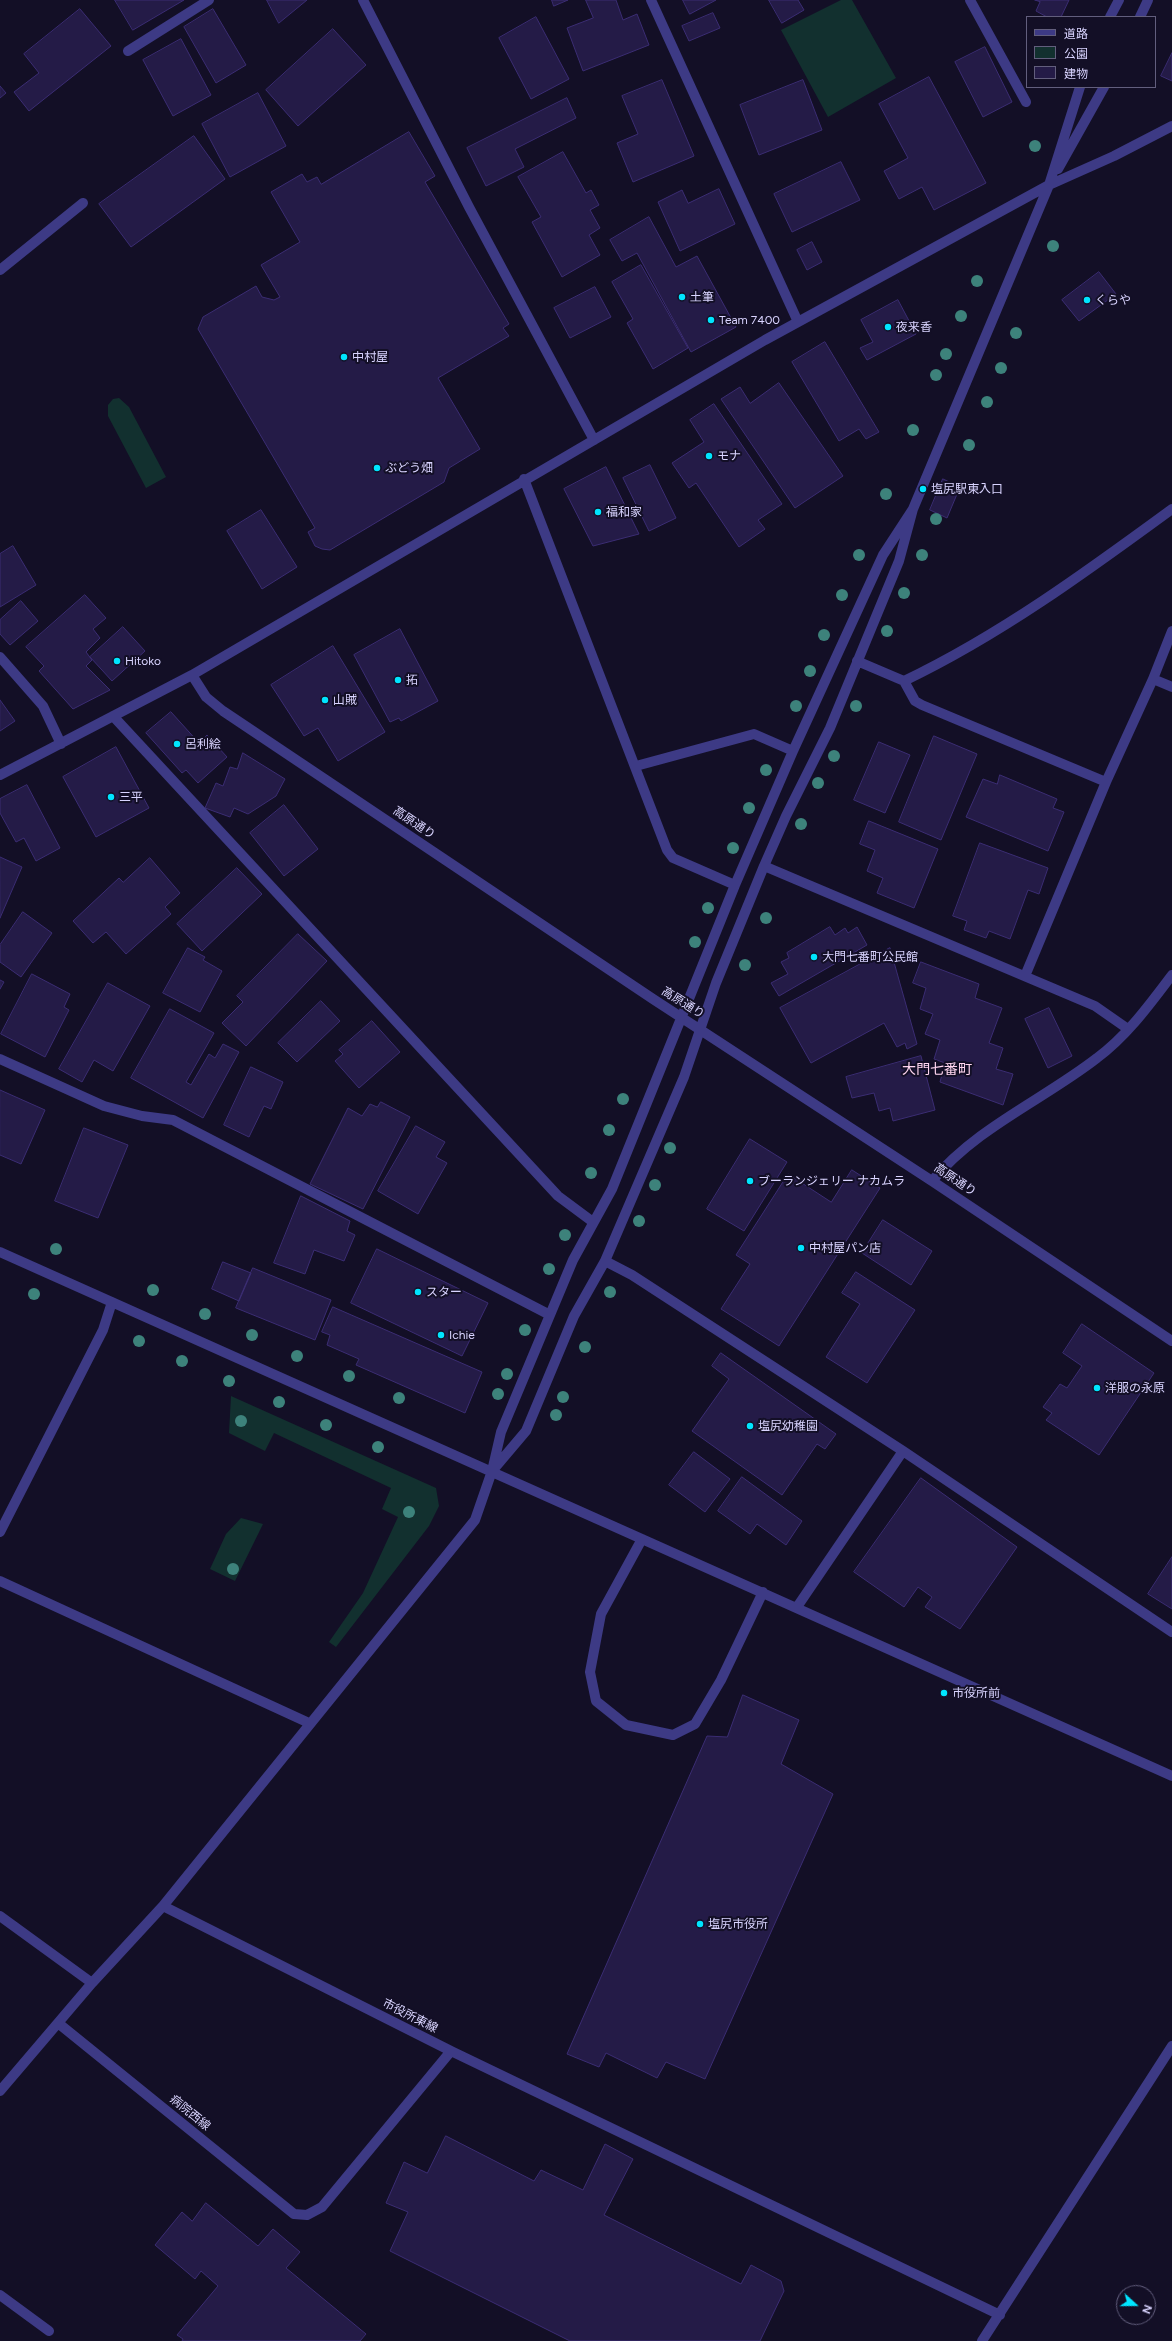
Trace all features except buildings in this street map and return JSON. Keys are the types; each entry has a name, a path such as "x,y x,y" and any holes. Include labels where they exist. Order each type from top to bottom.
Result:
{"street":[{"path":"128,52 209,0"},
{"path":"363,0 469,207 594,440"},
{"path":"651,0 798,322"},
{"path":"970,0 1026,102"},
{"path":"1111,16 1120,0"},
{"path":"1140,16 1148,0"},
{"path":"492,1471 526,1431 574,1316 605,1261 684,1077 716,983 764,866 830,728 899,561 914,509 1049,185 1080,88"},
{"path":"1049,185 1103,88"},
{"path":"0,775 192,675 524,479 798,322 1049,185 1114,156 1172,126"},
{"path":"0,270 83,203"},
{"path":"524,479 636,766 667,850 674,858 735,885"},
{"path":"0,2091 92,1983 163,1906 475,1520 492,1471 501,1432 573,1260 612,1189 735,885 793,751 883,555 914,509"},
{"path":"904,681 951,658 992,634 1074,580 1172,509"},
{"path":"1025,976 1106,782 1153,679 1172,631"},
{"path":"0,657 43,706 61,744"},
{"path":"857,661 904,681 915,701 922,705 1106,782"},
{"name":"高原通り","path":"192,675 206,698 223,711 1172,1341"},
{"path":"1153,679 1172,687"},
{"path":"113,716 558,1196 593,1222"},
{"path":"636,766 754,734 793,751"},
{"path":"764,866 1095,1006 1128,1030"},
{"path":"932,1181 948,1162 978,1137 1098,1058 1128,1030 1172,974"},
{"path":"0,1059 104,1106 142,1116 173,1120 550,1315"},
{"path":"0,1252 797,1607 1172,1776"},
{"path":"605,1261 632,1275 903,1451 1172,1632"},
{"path":"0,1532 104,1330 112,1302"},
{"path":"797,1607 903,1451"},
{"path":"642,1538 600,1614 590,1672 596,1701 626,1725 673,1735 695,1724 721,1680 763,1592"},
{"path":"0,1581 310,1723"},
{"name":"市役所東線","path":"163,1906 451,2051 1000,2314"},
{"path":"0,1916 92,1983"},
{"name":"病院西線","path":"58,2023 294,2214 307,2215 322,2207 451,2051"},
{"path":"982,2341 1172,2046"},
{"path":"0,2295 49,2331"}],"green space":[{"path":"841,0 852,0 896,78 828,117 781,30"},
{"path":"119,398 129,407 166,477 146,488 108,416 108,405 113,399"},
{"path":"231,1396 436,1488 439,1506 429,1526 336,1647 329,1642 363,1593 398,1517 382,1509 391,1488 274,1433 265,1451 229,1433"},
{"path":"241,1518 263,1524 235,1581 210,1569 226,1534"}],"place":[{"name":"土筆","path":"682,297"},
{"name":"くらや","path":"1087,300"},
{"name":"Team 7400","path":"711,320"},
{"name":"夜来香","path":"888,327"},
{"name":"中村屋","path":"344,357"},
{"name":"モナ","path":"709,456"},
{"name":"ぶどう畑","path":"377,468"},
{"name":"塩尻駅東入口","path":"923,489"},
{"name":"福和家","path":"598,512"},
{"name":"Hitoko","path":"117,661"},
{"name":"拓","path":"398,680"},
{"name":"山賊","path":"325,700"},
{"name":"呂利絵","path":"177,744"},
{"name":"三平","path":"111,797"},
{"name":"大門七番町公民館","path":"814,957"},
{"name":"ブーランジェリー ナカムラ","path":"750,1181"},
{"name":"中村屋パン店","path":"801,1248"},
{"name":"スター","path":"418,1292"},
{"name":"Ichie","path":"441,1335"},
{"name":"洋服の永原","path":"1097,1388"},
{"name":"塩尻幼稚園","path":"750,1426"},
{"name":"市役所前","path":"944,1693"},
{"name":"塩尻市役所","path":"700,1924"}],"district":[{"name":"大門七番町","path":"937,1070"}]}
